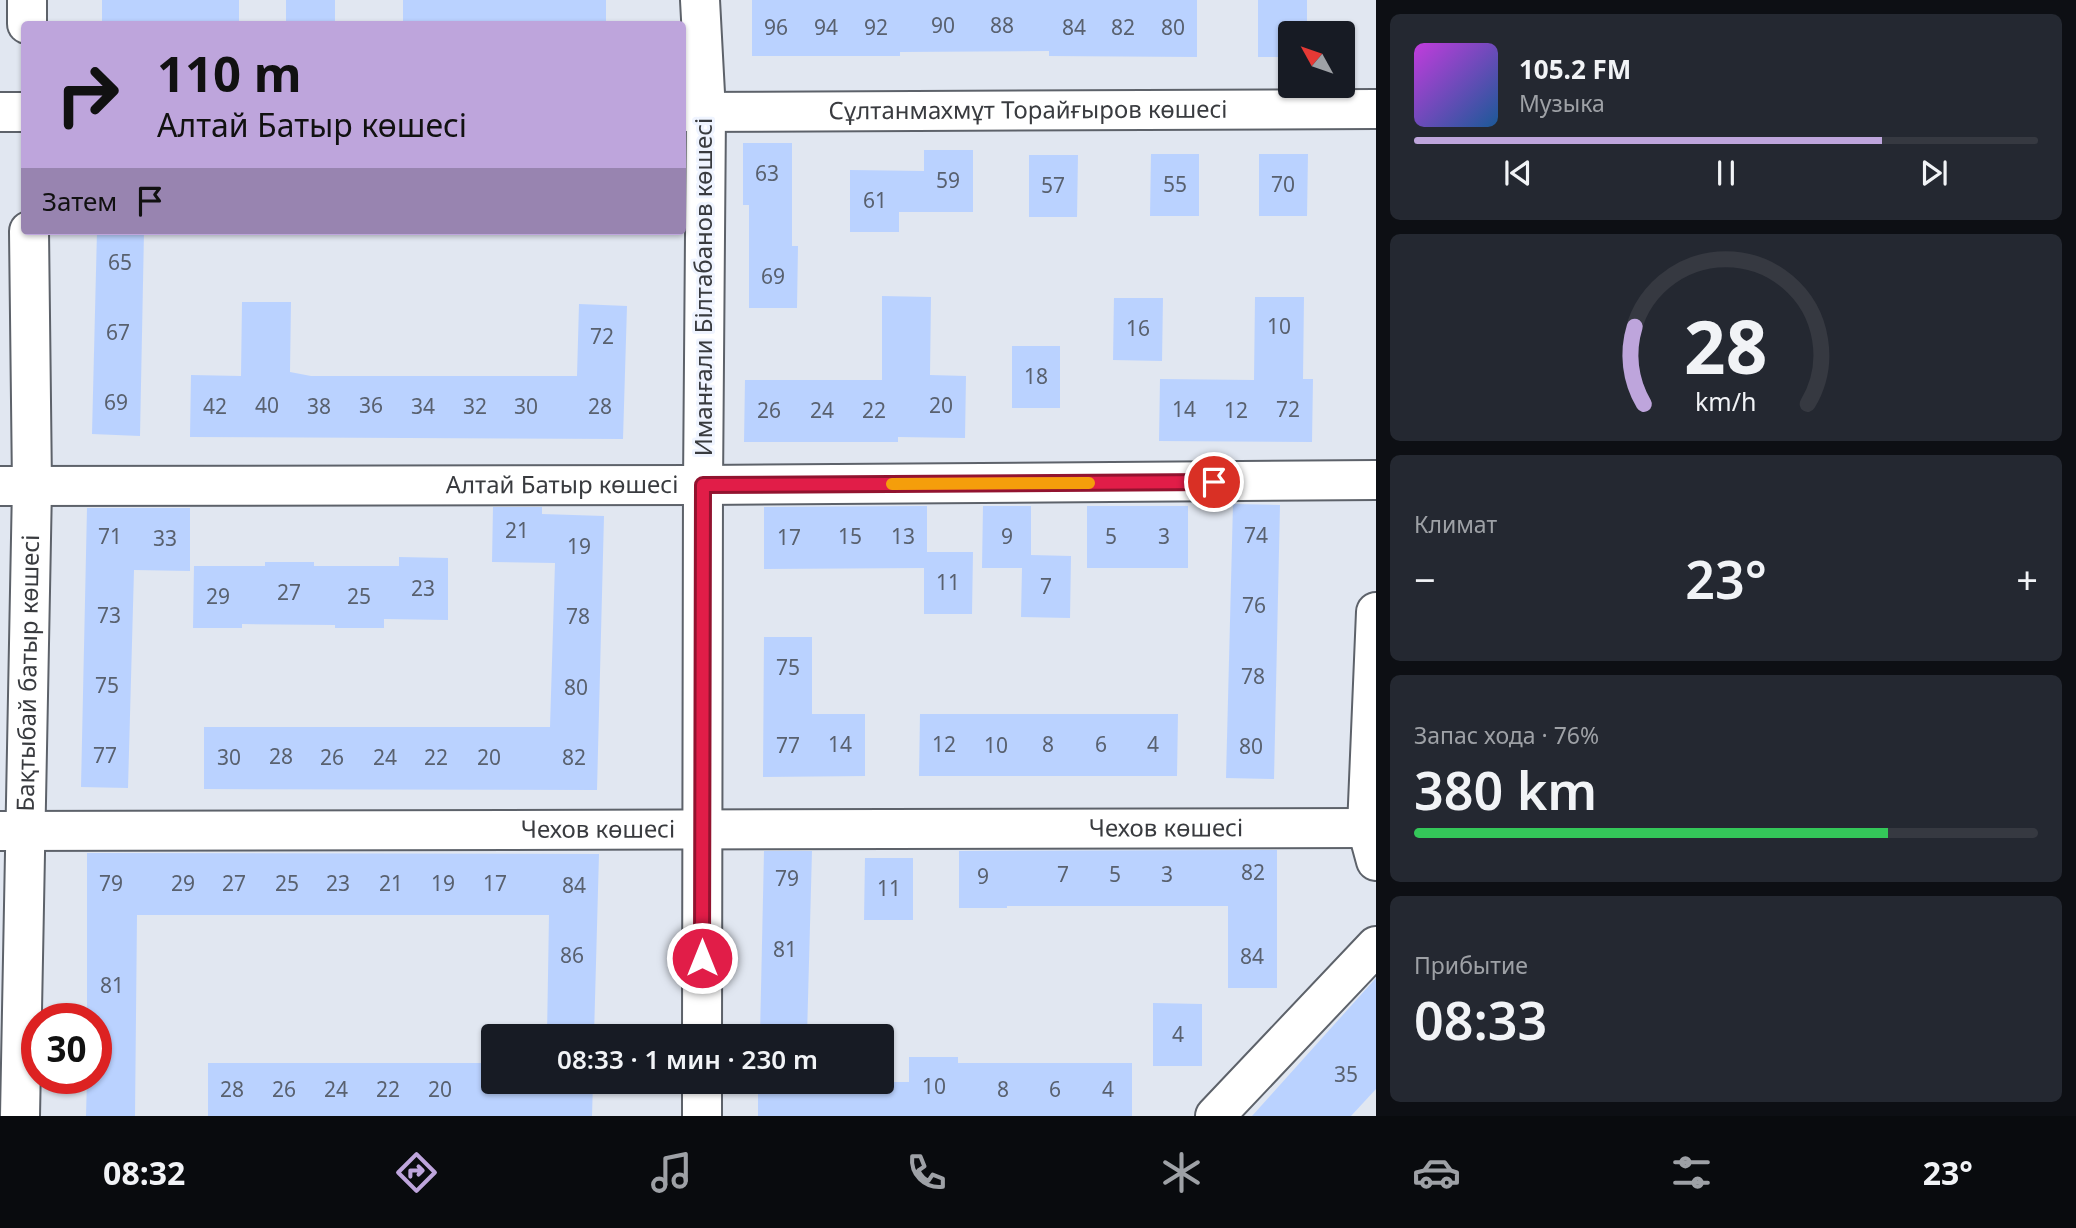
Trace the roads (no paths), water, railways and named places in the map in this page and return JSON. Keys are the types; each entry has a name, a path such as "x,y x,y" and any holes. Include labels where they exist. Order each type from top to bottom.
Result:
{"street":[{"path":"27,0 27,21"},
{"name":"Иманғали Білтабанов көшесі","path":"700,0 694,112 703,485 702,1024"},
{"name":"Сұлтанмахмұт Торайғыров көшесі","path":"694,112 1376,109"},
{"path":"0,112 21,112"},
{"name":"Бақтыбай батыр көшесі","path":"20,1116 13,831 16,486 29,235"},
{"name":"Алтай Батыр көшесі","path":"16,486 1376,480"},
{"path":"1371,844 1376,612"},
{"name":"Чехов көшесі","path":"13,831 703,828 1371,844"},
{"path":"1215,1116 1376,947"},
{"path":"702,1094 702,1116"}]}
